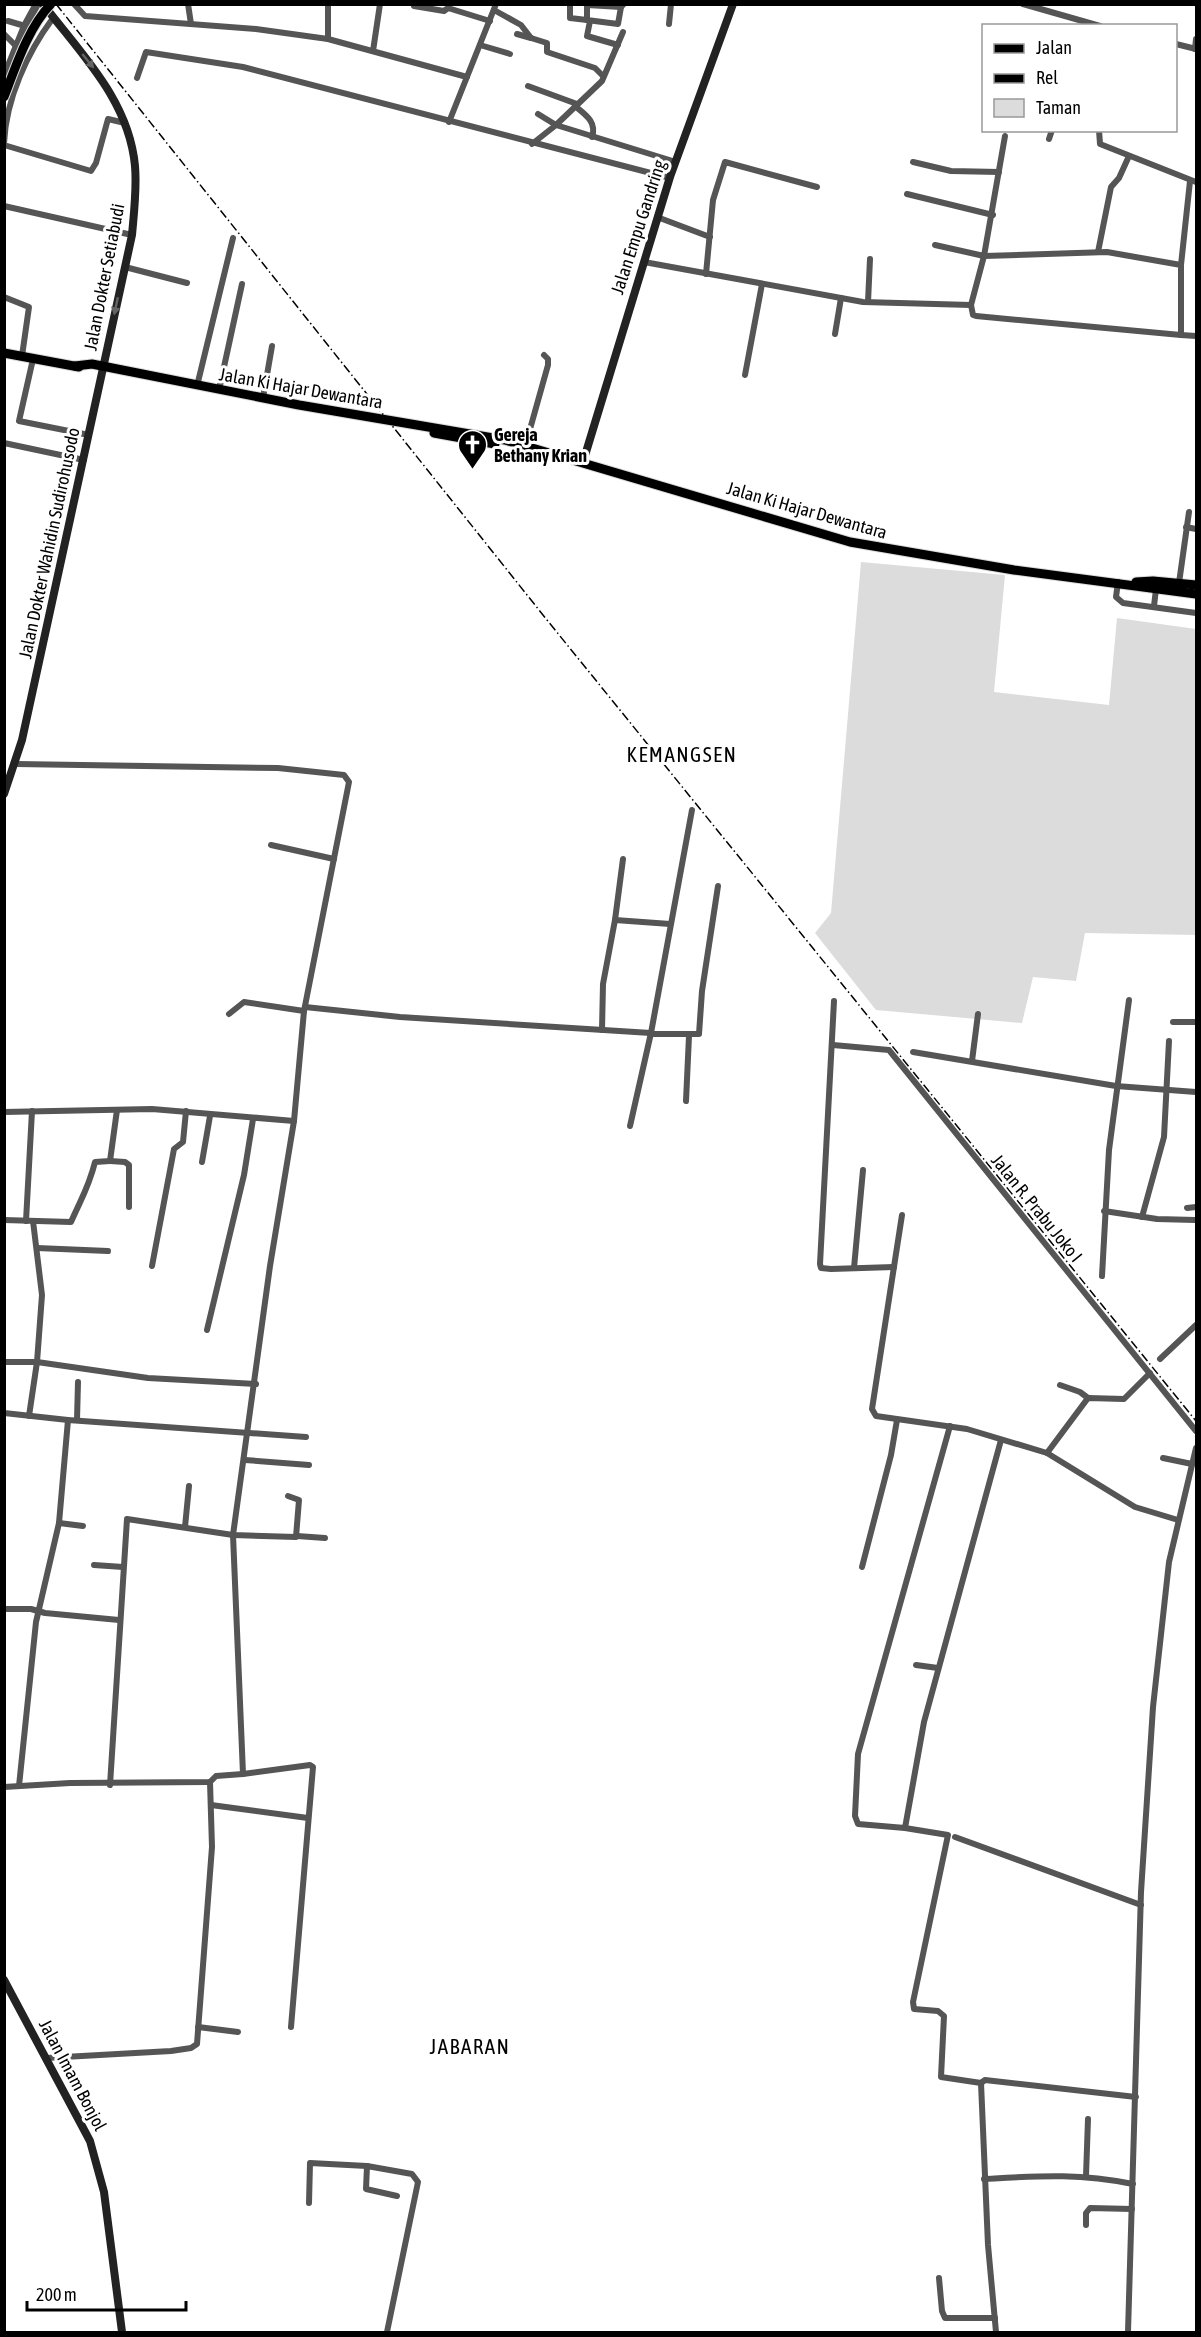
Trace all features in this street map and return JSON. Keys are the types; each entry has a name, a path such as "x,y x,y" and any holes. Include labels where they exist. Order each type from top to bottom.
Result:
{"main road":[{"name":"Jalan Empu Gandring","path":"583,462 670,176 733,4"},
{"name":"Jalan Dokter Setiabudi","path":"44,5 101,77 125,123 134,163 136,192 132,235 103,369"},
{"path":"7,100 22,51 36,26 44,5"},
{"name":"Jalan Ki Hajar Dewantara","path":"4,353 75,366 84,363 103,369 313,412 523,447"},
{"name":"Jalan Ki Hajar Dewantara","path":"103,369 463,431 583,462 850,542 1155,591 1190,588"},
{"name":"Jalan Dokter Wahidin Sudirohusodo","path":"4,794 16,764 103,369"},
{"name":"Jalan Ki Hajar Dewantara","path":"1120,585 1153,581 1190,588"},
{"name":"Jalan Imam Bonjol","path":"4,1980 90,2141 105,2192 122,2332"}],"street":[{"path":"74,4 85,16 191,24 328,39 467,77"},
{"path":"188,4 191,24"},
{"path":"328,4 328,39"},
{"path":"373,51 380,4"},
{"path":"570,4 570,18 588,21 620,24 623,6 587,5 588,21 587,36 618,45"},
{"path":"669,24 671,4"},
{"path":"1023,4 1080,23"},
{"path":"4,78 25,26 44,5"},
{"path":"414,6 444,11 448,6 490,21"},
{"path":"449,122 495,7 521,25 531,38"},
{"path":"52,17 7,100 4,144 91,171 96,163 108,119 125,123"},
{"path":"8,21 25,26"},
{"path":"534,142 556,125 603,76 623,32"},
{"path":"4,34 17,47"},
{"path":"517,34 548,44 546,52 595,68 603,76"},
{"path":"1177,44 1196,49 1197,39"},
{"path":"480,45 510,54"},
{"path":"136,78 144,55 150,51 243,68 449,122 670,176"},
{"path":"528,87 576,105 590,119 594,131 592,137"},
{"path":"538,114 556,125 676,162"},
{"path":"1049,139 1051,132"},
{"path":"1099,132 1100,144 1177,172 1189,180 1181,265 1181,335"},
{"path":"1005,136 993,215 971,305 973,315 1197,336"},
{"path":"1098,252 1101,229 1115,182 1129,156"},
{"path":"706,274 713,200 725,162 817,187"},
{"path":"913,162 951,171 999,172"},
{"path":"907,194 993,215"},
{"path":"4,206 132,235"},
{"path":"657,217 710,237"},
{"path":"196,386 233,238"},
{"path":"935,245 984,256 1098,252 1181,265"},
{"path":"868,302 870,259"},
{"path":"644,262 868,302 971,305"},
{"path":"125,267 187,283"},
{"path":"219,390 242,284"},
{"path":"745,375 762,284"},
{"path":"4,297 29,307 22,356"},
{"path":"835,334 841,298"},
{"path":"263,398 272,346"},
{"path":"523,447 548,365 548,359 544,355"},
{"path":"33,359 19,421 89,435"},
{"path":"4,443 84,460"},
{"path":"1189,512 1192,528 1190,588"},
{"path":"1120,585 1116,597 1123,603 1154,604 1197,613"},
{"path":"1154,604 1155,591"},
{"path":"16,764 278,768 344,775 349,782 304,1009 294,1121 270,1266 256,1384 233,1535 243,1774"},
{"path":"630,1126 650,1034 692,810"},
{"path":"271,845 334,859"},
{"path":"602,1030 603,984 615,921 623,859"},
{"path":"229,1014 244,1002 412,1018 689,1036 699,1033 701,998 718,886"},
{"path":"615,921 670,924"},
{"path":"1102,1276 1104,1210 1116,1086 1129,1000"},
{"path":"834,1001 820,1264 821,1268 831,1269 894,1267"},
{"path":"972,1061 978,1014"},
{"path":"1173,1022 1197,1022"},
{"path":"686,1101 689,1036"},
{"path":"1142,1217 1164,1137 1169,1041"},
{"name":"Jalan R. Prabu Joko I","path":"833,1045 890,1050 1197,1431"},
{"path":"913,1052 1116,1086 1197,1092"},
{"path":"110,1161 117,1110"},
{"path":"29,1416 38,1362 42,1295 37,1248 30,1221 32,1111"},
{"path":"4,1112 186,1111 210,1116 294,1121"},
{"path":"152,1266 174,1149 183,1143 186,1111"},
{"path":"202,1162 210,1116"},
{"path":"207,1330 244,1175 253,1119"},
{"path":"4,1220 71,1222 76,1207 91,1183 95,1162 125,1162 129,1165 129,1207"},
{"path":"854,1268 863,1170"},
{"path":"1187,1208 1197,1207"},
{"path":"1104,1210 1142,1217 1195,1220"},
{"path":"902,1215 872,1411 879,1418 950,1426 1047,1453 1136,1506 1178,1520"},
{"path":"37,1248 108,1251"},
{"path":"1160,1359 1197,1325"},
{"path":"4,1362 38,1362 148,1378 256,1384"},
{"path":"1060,1385 1080,1392 1088,1398 1124,1399 1150,1373"},
{"path":"77,1420 78,1382"},
{"path":"1047,1453 1088,1398"},
{"path":"4,1413 68,1420 306,1437"},
{"path":"19,1786 37,1611 58,1523 68,1420"},
{"path":"862,1567 891,1455 897,1420"},
{"path":"950,1426 857,1759 856,1823 948,1835 913,2007 916,2010 938,2011 944,2016 941,2077 981,2083 988,2080 1136,2097"},
{"path":"905,1828 915,1765 938,1668 1001,1440"},
{"path":"1128,2332 1141,1905 1153,1707 1169,1562 1197,1448"},
{"path":"1164,1458 1192,1464"},
{"path":"245,1460 309,1465"},
{"path":"185,1527 189,1486"},
{"path":"288,1496 299,1500 297,1536"},
{"path":"110,1785 119,1620 128,1518 233,1535 325,1538"},
{"path":"58,1523 83,1527"},
{"path":"94,1565 123,1567"},
{"path":"4,1609 119,1620"},
{"path":"916,1665 938,1668"},
{"path":"4,1787 70,1783 110,1785 210,1782 216,1776 312,1766 291,2027"},
{"path":"46,2058 191,2048 197,2044 212,1847 210,1782"},
{"path":"211,1805 308,1818"},
{"path":"955,1837 1141,1905"},
{"path":"198,2026 238,2032"},
{"path":"981,2083 984,2179 996,2332"},
{"path":"1086,2176 1088,2119"},
{"path":"309,2203 310,2163 368,2166 412,2174 418,2182 387,2332"},
{"path":"368,2166 366,2189 397,2196"},
{"path":"984,2179 1052,2174 1086,2176 1133,2184"},
{"path":"1086,2225 1086,2213 1090,2208 1132,2210"},
{"path":"939,2278 945,2318 995,2318"}],"green space":[{"path":"861,562 1005,575 994,692 1109,705 1117,618 1196,629 1196,935 1085,933 1076,981 1033,977 1022,1023 876,1010 815,933 831,913"}],"railway":[{"path":"56,4 547,620 1196,1421"}],"place":[{"name":"Gereja Bethany Krian","path":"473,470"}],"district":[{"name":"KEMANGSEN","path":"682,754"},
{"name":"JABARAN","path":"470,2046"}]}
